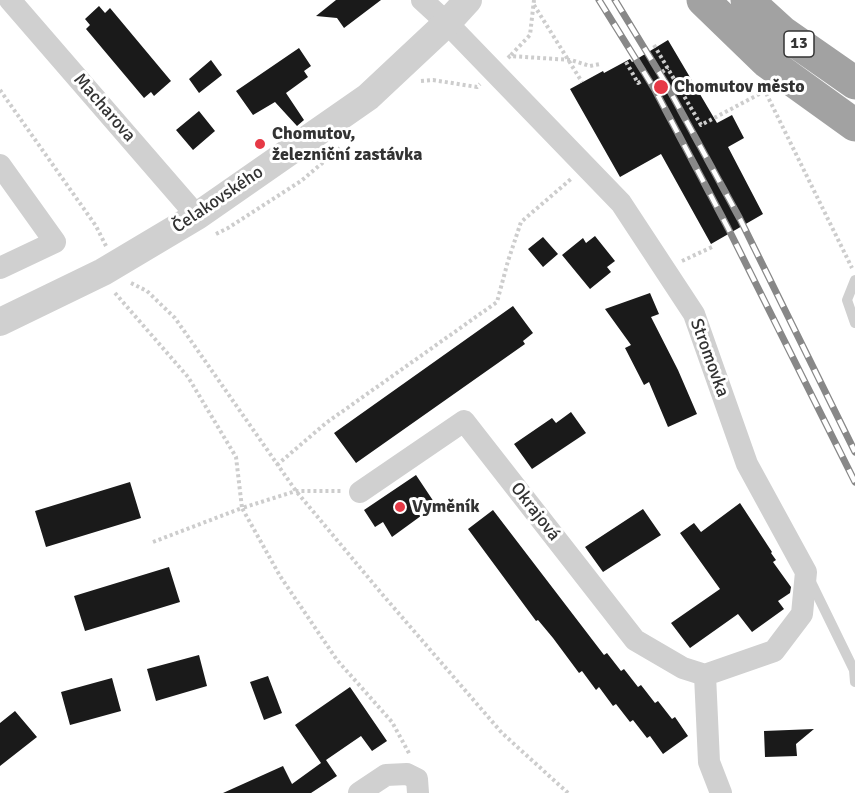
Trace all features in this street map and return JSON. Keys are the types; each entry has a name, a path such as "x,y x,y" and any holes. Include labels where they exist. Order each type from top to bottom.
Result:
{"highway":[{"name":"13","path":"703,0 766,61 855,125"},
{"name":"13","path":"747,0 782,32 855,83"}],"street":[{"name":"Macharova","path":"10,0 197,216"},
{"name":"Stromovka","path":"422,0 621,203 694,314 747,464 806,572"},
{"name":"Čelakovského","path":"0,322 110,268 197,216 368,97 447,23 468,0"},
{"path":"0,165 55,242 0,268"},
{"name":"Okrajová","path":"360,492 464,421 634,640 683,668 705,675"},
{"path":"721,793 709,762 705,675 774,651 802,614 806,572"},
{"path":"359,793 386,775 407,774 417,786"}],"lane":[{"path":"854,275 847,300 855,323"},
{"name":"Stromovka","path":"806,572 854,670 855,682"}],"path":[{"path":"510,56 530,35 534,3"},
{"path":"534,3 571,60 582,82"},
{"path":"654,45 701,125 765,91 854,275"},
{"path":"571,60 590,66 600,64"},
{"path":"626,62 638,83 643,80"},
{"path":"662,72 668,68"},
{"path":"0,90 96,226 110,268 109,286 189,377 236,457 242,508 280,576 337,660 392,722 409,749 417,786"},
{"path":"278,465 326,423 497,302 507,261 521,222 585,166"},
{"path":"665,269 712,247"},
{"path":"110,268 147,291 175,318 296,490 502,733 568,793"},
{"path":"153,542 296,490 360,492"}],"building":[{"path":"336,0 381,0 344,28 337,18 316,16"},
{"path":"99,6 105,13 110,8 171,81 154,96 151,92 144,98 86,29 90,25 85,19"},
{"path":"668,40 717,123 732,115 744,138 728,147 763,214 711,244 661,154 620,177 570,89 630,59 632,62"},
{"path":"299,48 311,66 304,71 308,77 286,93 304,120 297,126 275,102 253,115 236,91"},
{"path":"211,60 222,75 199,93 189,79"},
{"path":"199,111 215,131 193,150 176,130"},
{"path":"595,236 615,261 607,267 611,272 590,289 562,255 583,238 586,243"},
{"path":"543,237 558,254 543,267 528,249"},
{"path":"650,293 659,314 651,317 697,414 668,427 649,382 644,385 625,348 631,345 605,309"},
{"path":"513,306 533,333 523,341 525,344 356,463 334,433"},
{"path":"571,412 586,433 532,469 514,444 552,418 556,423"},
{"name":"Vyměník","path":"416,475 436,505 392,537 383,522 375,527 364,510"},
{"path":"130,482 141,518 46,547 35,511"},
{"path":"740,503 772,552 776,560 773,562 791,587 790,593 778,601 784,609 752,632 738,614 690,648 671,623 720,589 680,533 694,523 701,532"},
{"path":"643,509 661,535 603,572 585,547"},
{"path":"493,510 604,655 607,653 621,671 624,669 638,687 641,685 655,703 658,701 672,719 675,717 688,736 663,754 650,736 647,738 633,720 630,722 616,704 613,706 599,687 596,690 582,671 579,673 553,638 538,620 536,621 468,529"},
{"path":"169,567 180,602 85,631 74,596"},
{"path":"199,655 207,686 156,701 147,669"},
{"path":"268,676 282,713 264,720 250,682"},
{"path":"112,678 121,711 70,725 61,692"},
{"path":"350,687 387,741 372,751 361,736 326,760 337,776 311,793 223,793 283,766 292,784 321,763 295,725"},
{"path":"15,711 37,737 0,766 0,723"},
{"path":"814,729 796,744 797,756 765,757 764,731"}],"railway":[{"path":"599,0 655,90 728,228 855,482"},
{"path":"615,0 665,82 740,219 855,452"}],"place":[{"name":"Chomutov město","path":"661,87"},
{"name":"Chomutov, železniční zastávka","path":"260,144"},
{"name":"Vyměník","path":"400,507"}]}
